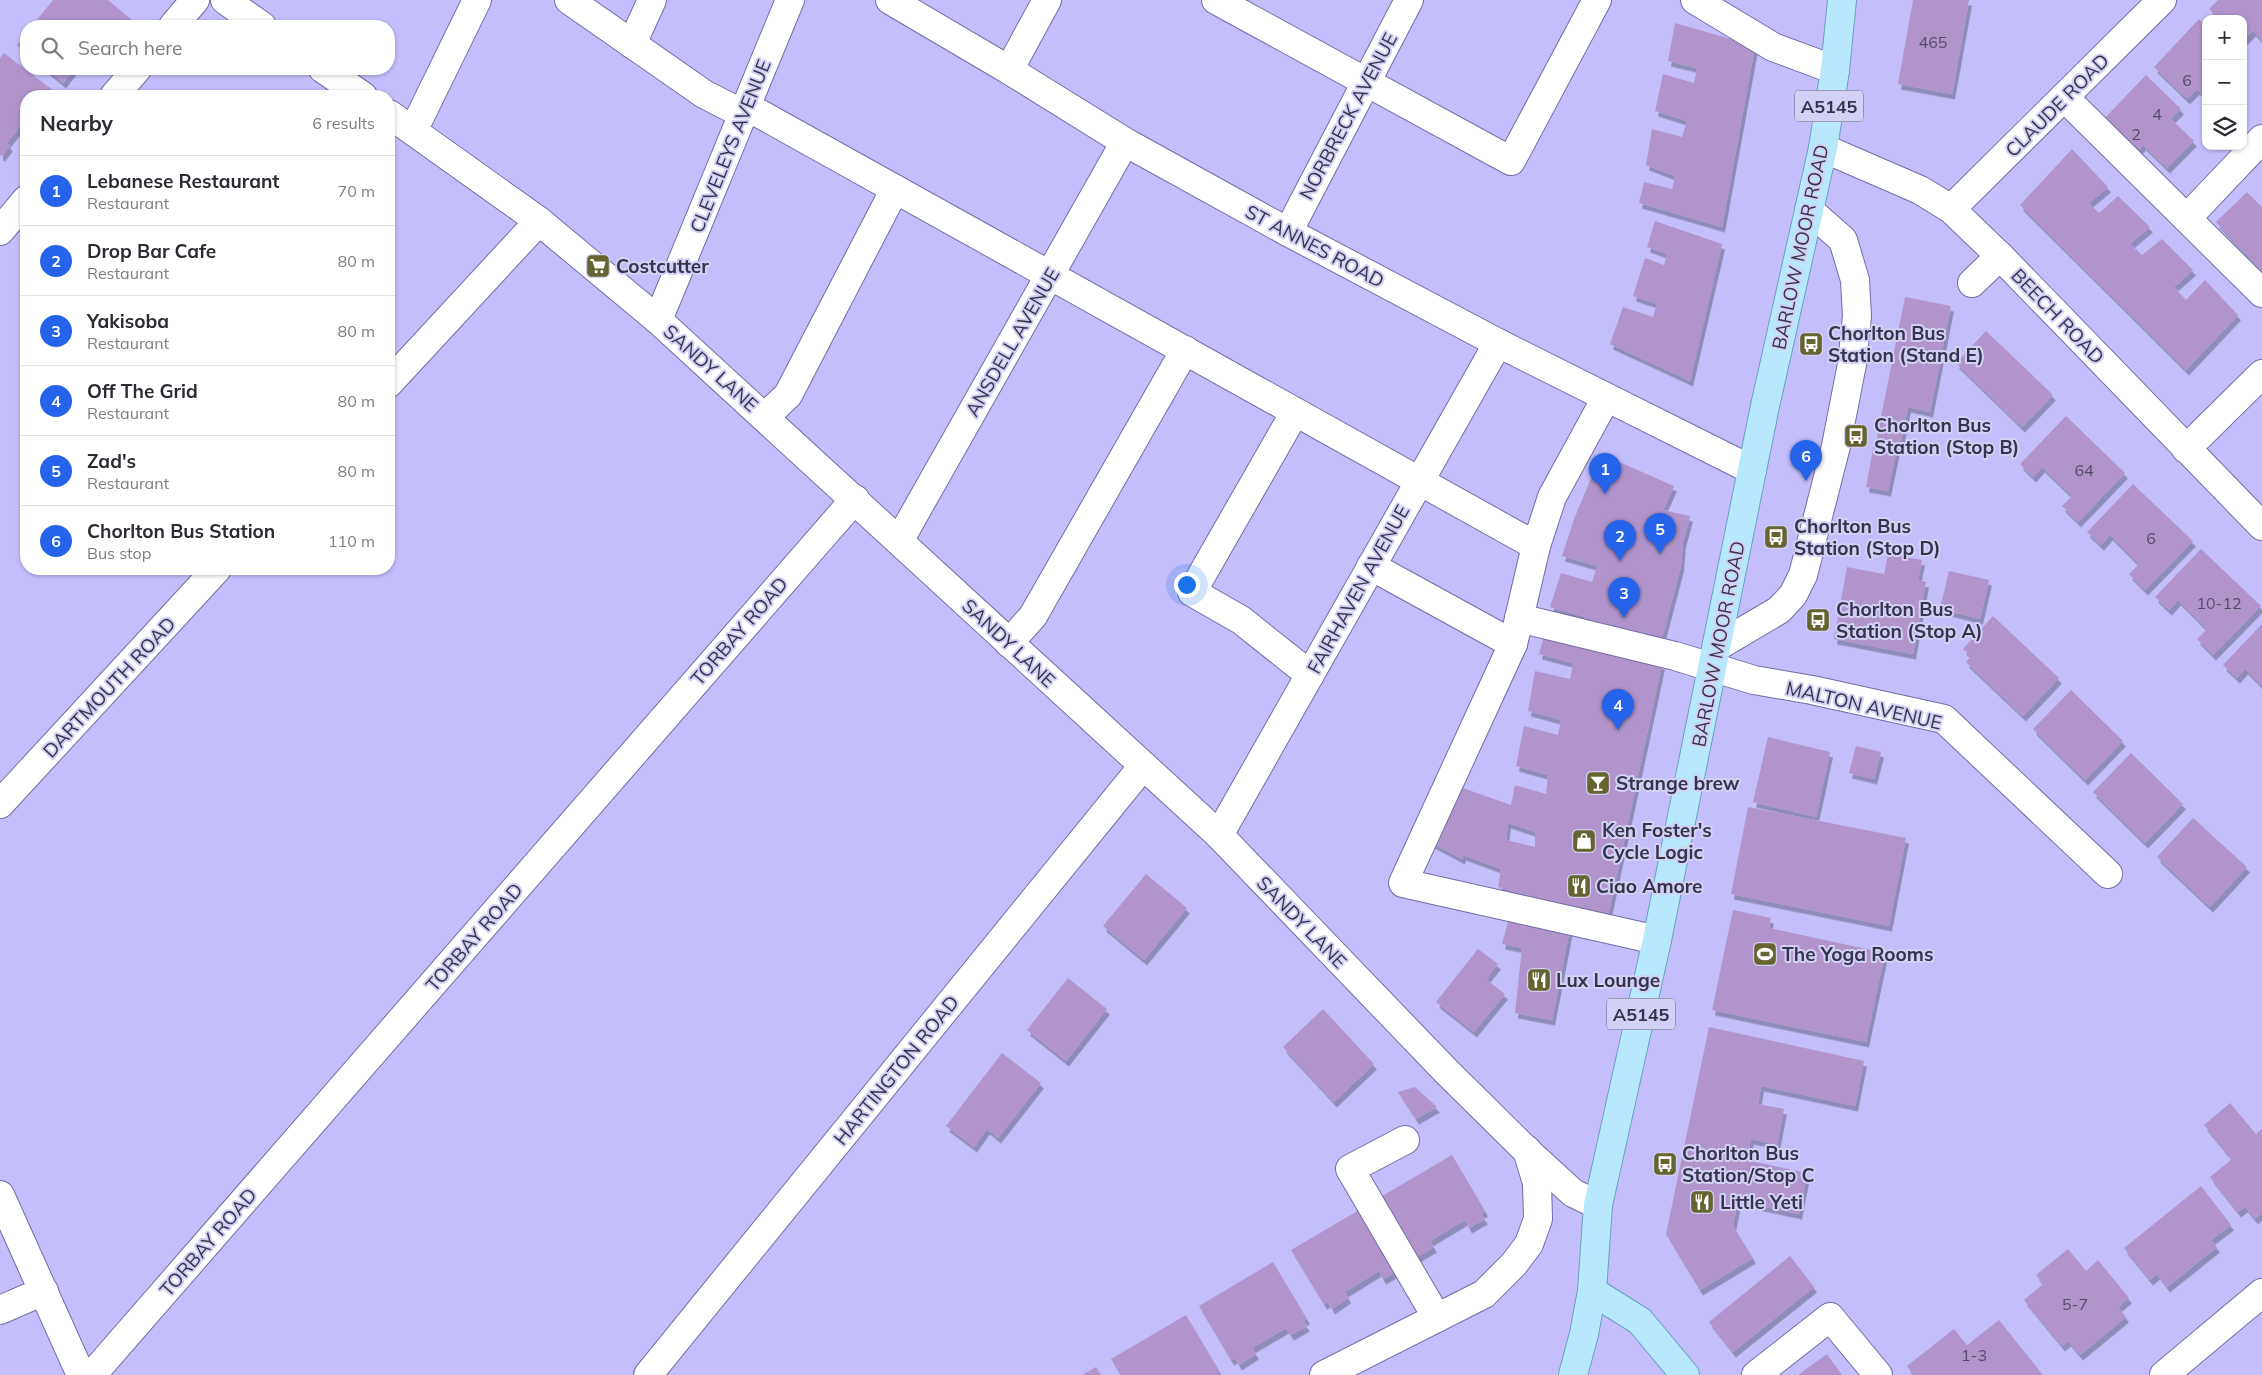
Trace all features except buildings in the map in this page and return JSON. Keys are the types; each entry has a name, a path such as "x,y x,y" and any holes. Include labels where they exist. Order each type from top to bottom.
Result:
{"main road":[{"name":"BARLOW MOOR ROAD","path":"1573,1375 1584,1334 1592,1291 1598,1205 1657,940 1716,657 1752,470 1823,148 1835,70 1842,0"},
{"path":"1592,1291 1640,1321 1685,1375"}],"street":[{"path":"178,20 195,0"},
{"path":"225,0 253,20"},
{"path":"413,131 477,0"},
{"path":"569,0 704,94 744,110 895,189 1536,546"},
{"path":"632,44 652,0"},
{"name":"CLEVELEYS AVENUE","path":"658,320 790,0"},
{"name":"ST ANNES ROAD","path":"890,0 1009,70 1125,142 1288,232 1498,343 1752,470"},
{"path":"1009,70 1046,0"},
{"name":"NORBRECK AVENUE","path":"1288,232 1409,0"},
{"path":"1225,2 1511,161 1597,0"},
{"path":"1695,0 1773,47 1835,70"},
{"name":"CLAUDE ROAD","path":"1951,208 2162,0"},
{"path":"119,90 132,75"},
{"path":"332,75 354,90"},
{"path":"2064,97 2262,293"},
{"name":"SANDY LANE","path":"395,118 539,221 658,320 1219,835 1446,1071 1526,1150 1573,1194 1598,1205"},
{"path":"2187,218 2262,139"},
{"name":"ANSDELL AVENUE","path":"898,542 1125,142"},
{"name":"BEECH ROAD","path":"1823,148 1920,190 1951,208 2262,526"},
{"path":"765,417 788,395 895,189"},
{"path":"0,231 20,207"},
{"path":"1716,657 1779,610 1793,595 1803,575 1836,446 1852,364 1857,316 1856,280 1843,240 1809,210"},
{"path":"395,377 539,221"},
{"path":"1972,282 2000,256"},
{"name":"FAIRHAVEN AVENUE","path":"1219,835 1498,343"},
{"path":"1009,643 1033,616 1185,350"},
{"path":"2186,449 2262,374"},
{"path":"1606,398 1552,497 1536,546 1516,631 1403,883 1657,940"},
{"path":"1295,412 1192,592 1241,620 1310,675"},
{"name":"TORBAY ROAD","path":"92,1375 855,499"},
{"name":"MALTON AVENUE","path":"1371,566 1516,631 1675,656 1716,657 1754,680 1812,690 1944,720 2108,874"},
{"name":"DARTMOUTH ROAD","path":"0,804 212,575"},
{"name":"HARTINGTON ROAD","path":"648,1375 1143,766"},
{"path":"1405,1140 1350,1169 1438,1318"},
{"path":"1324,1375 1484,1294 1514,1264 1529,1244 1538,1219 1537,1184 1526,1150"},
{"path":"0,1195 81,1375"},
{"path":"0,1310 44,1291"},
{"path":"2164,1375 2262,1293"},
{"path":"1756,1375 1830,1317 1878,1375"}],"place":[{"name":"Costcutter","path":"598,266"},
{"name":"Chorlton Bus Station (Stand E)","path":"1811,344"},
{"name":"Chorlton Bus Station (Stop B)","path":"1856,436"},
{"name":"Chorlton Bus Station","path":"1806,481"},
{"name":"Lebanese Restaurant","path":"1605,494"},
{"name":"Chorlton Bus Station (Stop D)","path":"1776,537"},
{"name":"Zad's","path":"1660,554"},
{"name":"Drop Bar Cafe","path":"1620,561"},
{"name":"Yakisoba","path":"1624,618"},
{"name":"Chorlton Bus Station (Stop A)","path":"1818,620"},
{"name":"Off The Grid","path":"1618,730"},
{"name":"Strange brew","path":"1598,783"},
{"name":"Ken Foster's Cycle Logic","path":"1584,841"},
{"name":"Ciao Amore","path":"1579,886"},
{"name":"The Yoga Rooms","path":"1765,954"},
{"name":"Lux Lounge","path":"1539,980"},
{"name":"Chorlton Bus Station/Stop C","path":"1665,1164"},
{"name":"Little Yeti","path":"1702,1202"}]}
